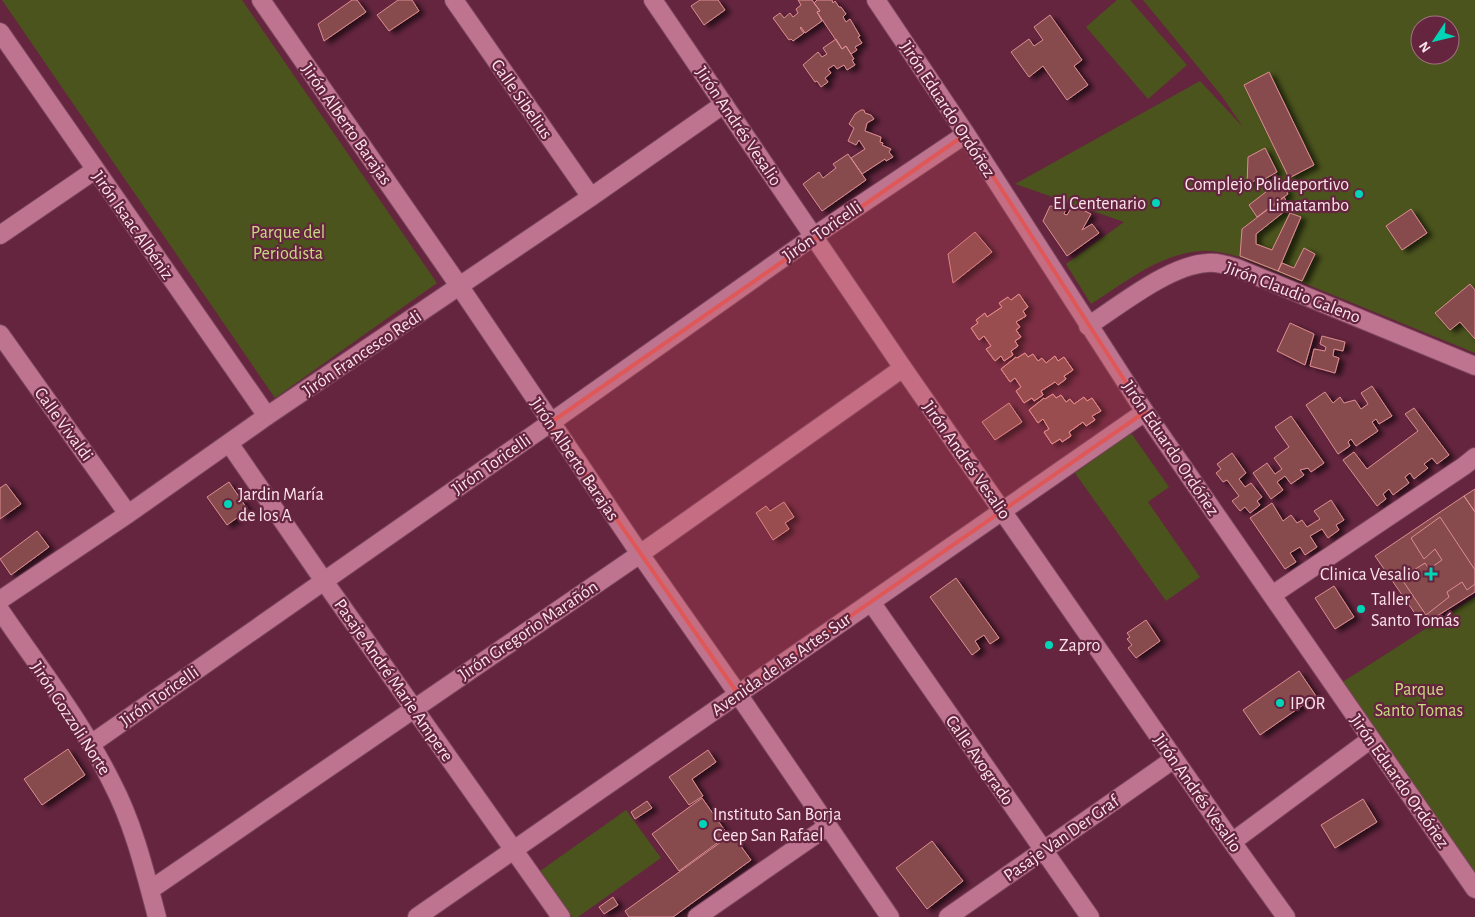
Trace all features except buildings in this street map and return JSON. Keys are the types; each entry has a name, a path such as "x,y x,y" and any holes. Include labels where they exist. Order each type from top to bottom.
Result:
{"street":[{"name":"Jirón Alberto Barajas","path":"261,0 460,287 550,423 890,917"},
{"name":"Calle Sibelius","path":"454,0 591,198"},
{"name":"Jirón Andrés Vesalio","path":"653,0 903,368 1286,917"},
{"name":"Jirón Eduardo Ordóñez","path":"876,0 966,134 1145,412 1475,890"},
{"name":"Jirón Isaac Albéniz","path":"0,32 267,416"},
{"name":"Jirón Francesco Redi","path":"0,600 128,514 267,416 591,198 724,104"},
{"name":"Jirón Toricelli","path":"91,744 814,236 966,134"},
{"path":"0,235 95,170"},
{"name":"Jirón Claudio Galeno","path":"1088,326 1172,272 1198,264 1219,263 1237,268 1475,366"},
{"name":"Calle Vivaldi","path":"0,334 128,514"},
{"name":"Jirón Gregorio Marañón","path":"150,890 640,554 903,368"},
{"name":"Avenida de las Artes Sur","path":"417,917 1145,412"},
{"name":"Pasaje André Marie Ampere","path":"229,443 561,917"},
{"path":"1272,595 1475,457"},
{"name":"Calle Avogrado","path":"871,602 1090,917"},
{"name":"Jirón Gozzoli Norte","path":"0,610 91,744 117,793 134,838 157,917"},
{"path":"1232,842 1371,738"},
{"name":"Pasaje Van Der Graf","path":"948,917 1174,759"},
{"path":"697,917 828,826"}],"highlighted area":[{"path":"966,134 1145,412 738,694 550,423"}],"green space":[{"name":"Parque del Periodista","path":"2,0 242,0 437,283 275,398"},
{"path":"1117,0 1130,0 1187,65 1148,99 1086,27"},
{"name":"Complejo Polideportivo Limatambo","path":"1143,0 1475,0 1475,353 1240,257 1216,252 1201,251 1171,257 1143,270 1091,304 1066,264 1124,222 1015,184 1200,81 1243,127 1221,95"},
{"path":"1131,433 1169,487 1148,502 1200,577 1166,601 1075,473"},
{"name":"Parque Santo Tomas","path":"1475,597 1475,879 1341,683"},
{"path":"626,810 661,858 578,917 572,917 540,871"}],"place":[{"name":"Complejo Polideportivo Limatambo","path":"1359,194"},
{"name":"El Centenario","path":"1156,203"},
{"name":"Jardin María de los A","path":"228,504"},
{"name":"Clinica Vesalio","path":"1431,574"},
{"name":"Taller Santo Tomás","path":"1361,609"},
{"name":"Zapro","path":"1049,645"},
{"name":"IPOR","path":"1280,703"},
{"name":"Instituto San Borja Ceep San Rafael","path":"703,824"}]}
